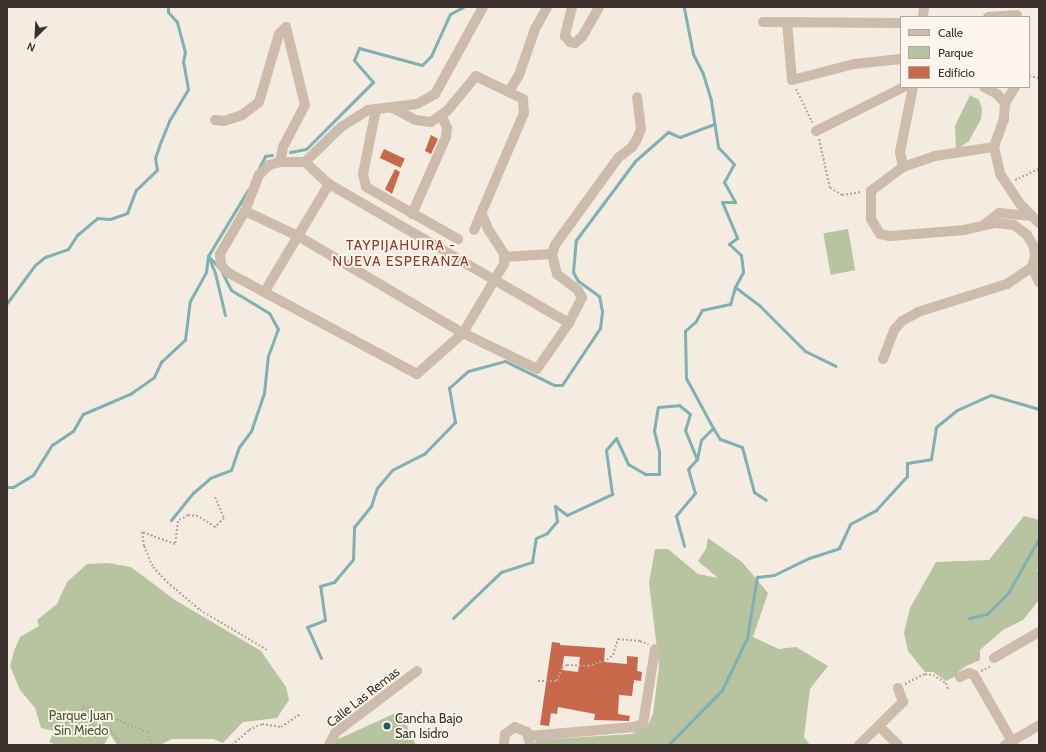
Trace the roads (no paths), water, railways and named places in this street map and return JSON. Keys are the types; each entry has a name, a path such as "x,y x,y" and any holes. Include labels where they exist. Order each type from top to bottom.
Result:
{"street":[{"path":"305,162 341,127 368,110 417,104 435,94 483,7"},
{"path":"509,91 519,75 535,29 546,7"},
{"path":"572,7 566,36 567,40 575,42 582,36 599,7"},
{"path":"1017,16 1023,7"},
{"path":"763,22 900,23"},
{"path":"787,22 792,80 854,64 900,59"},
{"path":"215,120 224,121 242,115 258,102 279,34 286,27 305,105 284,147 280,162"},
{"path":"391,107 422,121 431,122 442,116 476,76 523,99 524,113 474,230"},
{"path":"816,131 902,88"},
{"path":"903,167 900,152 913,88"},
{"path":"986,88 997,94 1005,103"},
{"path":"1014,88 1005,103 1004,119 994,147 996,161 1005,185 1039,223"},
{"path":"245,211 298,236 463,333 537,369 569,323 582,298 578,290 557,274 552,254 555,245 618,158 632,146 637,138 641,129 637,97"},
{"path":"376,109 363,174 366,187 458,239"},
{"path":"412,214 446,137 447,128 442,116"},
{"path":"883,359 894,330 902,321 918,312 1007,284 1032,267 1036,256 1034,247 1020,229 1005,222 898,235 880,234 871,219 871,191 903,167 935,156 994,147"},
{"path":"482,214 488,229 505,257 504,264 497,279 463,333 424,370 417,374 265,291 227,272 221,265 220,254 245,211 259,175 269,165 280,162 305,162 329,184 497,279 569,323"},
{"path":"265,291 329,184"},
{"path":"982,226 1000,213 1032,216"},
{"path":"505,257 552,254"},
{"path":"1032,267 1039,282"},
{"path":"994,661 1039,632"},
{"path":"504,745 505,734 511,728 520,727 530,740 635,727 643,724 655,650"},
{"name":"Calle Las Remas","path":"329,745 335,733 417,671"},
{"path":"960,677 969,673 974,675 1009,743 1039,726"},
{"path":"859,745 903,702 898,688"},
{"path":"879,726 898,745"}],"waterway":[{"path":"7,303 35,265 45,257 68,249 77,235 97,218 110,219 127,213 136,190 157,170 155,158 161,141 169,121 188,89 183,62 185,52 177,22 168,12 168,7"},
{"path":"290,152 306,149 373,82 354,60 359,48 422,65 431,56 450,14 463,7"},
{"path":"684,8 693,54 703,74 711,101 718,147 734,164 724,182 735,202 722,202 737,238 729,244 741,255 743,272 735,287 730,304 702,310 696,321 685,331 686,378 713,428 701,440 697,459 688,469 695,493 676,516 684,546"},
{"path":"321,658 307,627 325,620 320,586 334,582 353,559 354,527 371,506 377,488 392,470 424,454 455,422 449,388 468,371 505,361 554,385 562,385 600,328 602,311 599,296 578,281 573,272 576,240 635,161 668,132 680,137 714,124"},
{"path":"257,172 265,156 272,155"},
{"path":"225,315 215,273 208,256 248,190"},
{"path":"208,256 218,266"},
{"path":"7,487 13,487 33,475 52,445 73,431 83,414 130,394 154,377 161,362 185,340 190,301 206,272 208,256"},
{"path":"171,520 193,493 210,478 231,470 239,447 251,431 264,393 268,356 278,329 269,313 231,290 222,272"},
{"path":"735,287 760,306 805,351 836,366"},
{"path":"668,745 722,690 747,638 757,577 774,575 809,558 839,548 850,524 876,510 907,476 907,463 931,459 936,427 957,410 991,395 1039,409"},
{"path":"453,618 501,572 532,562 536,538 547,533 557,521 555,506 567,515 612,494 606,450 616,438 628,464 645,474 659,474 659,451 654,431 658,407 679,405 690,414 685,430 697,459"},
{"path":"713,428 720,439 742,447 754,492 766,500"},
{"path":"969,618 987,614 1008,593 1039,538"}],"place":[{"name":"Cancha Bajo San Isidro","path":"387,726"}],"district":[{"name":"TAYPIJAHUIRA - NUEVA ESPERANZA","path":"401,254"}],"park label":[{"name":"Parque Juan Sin Miedo","path":"81,724"}]}
